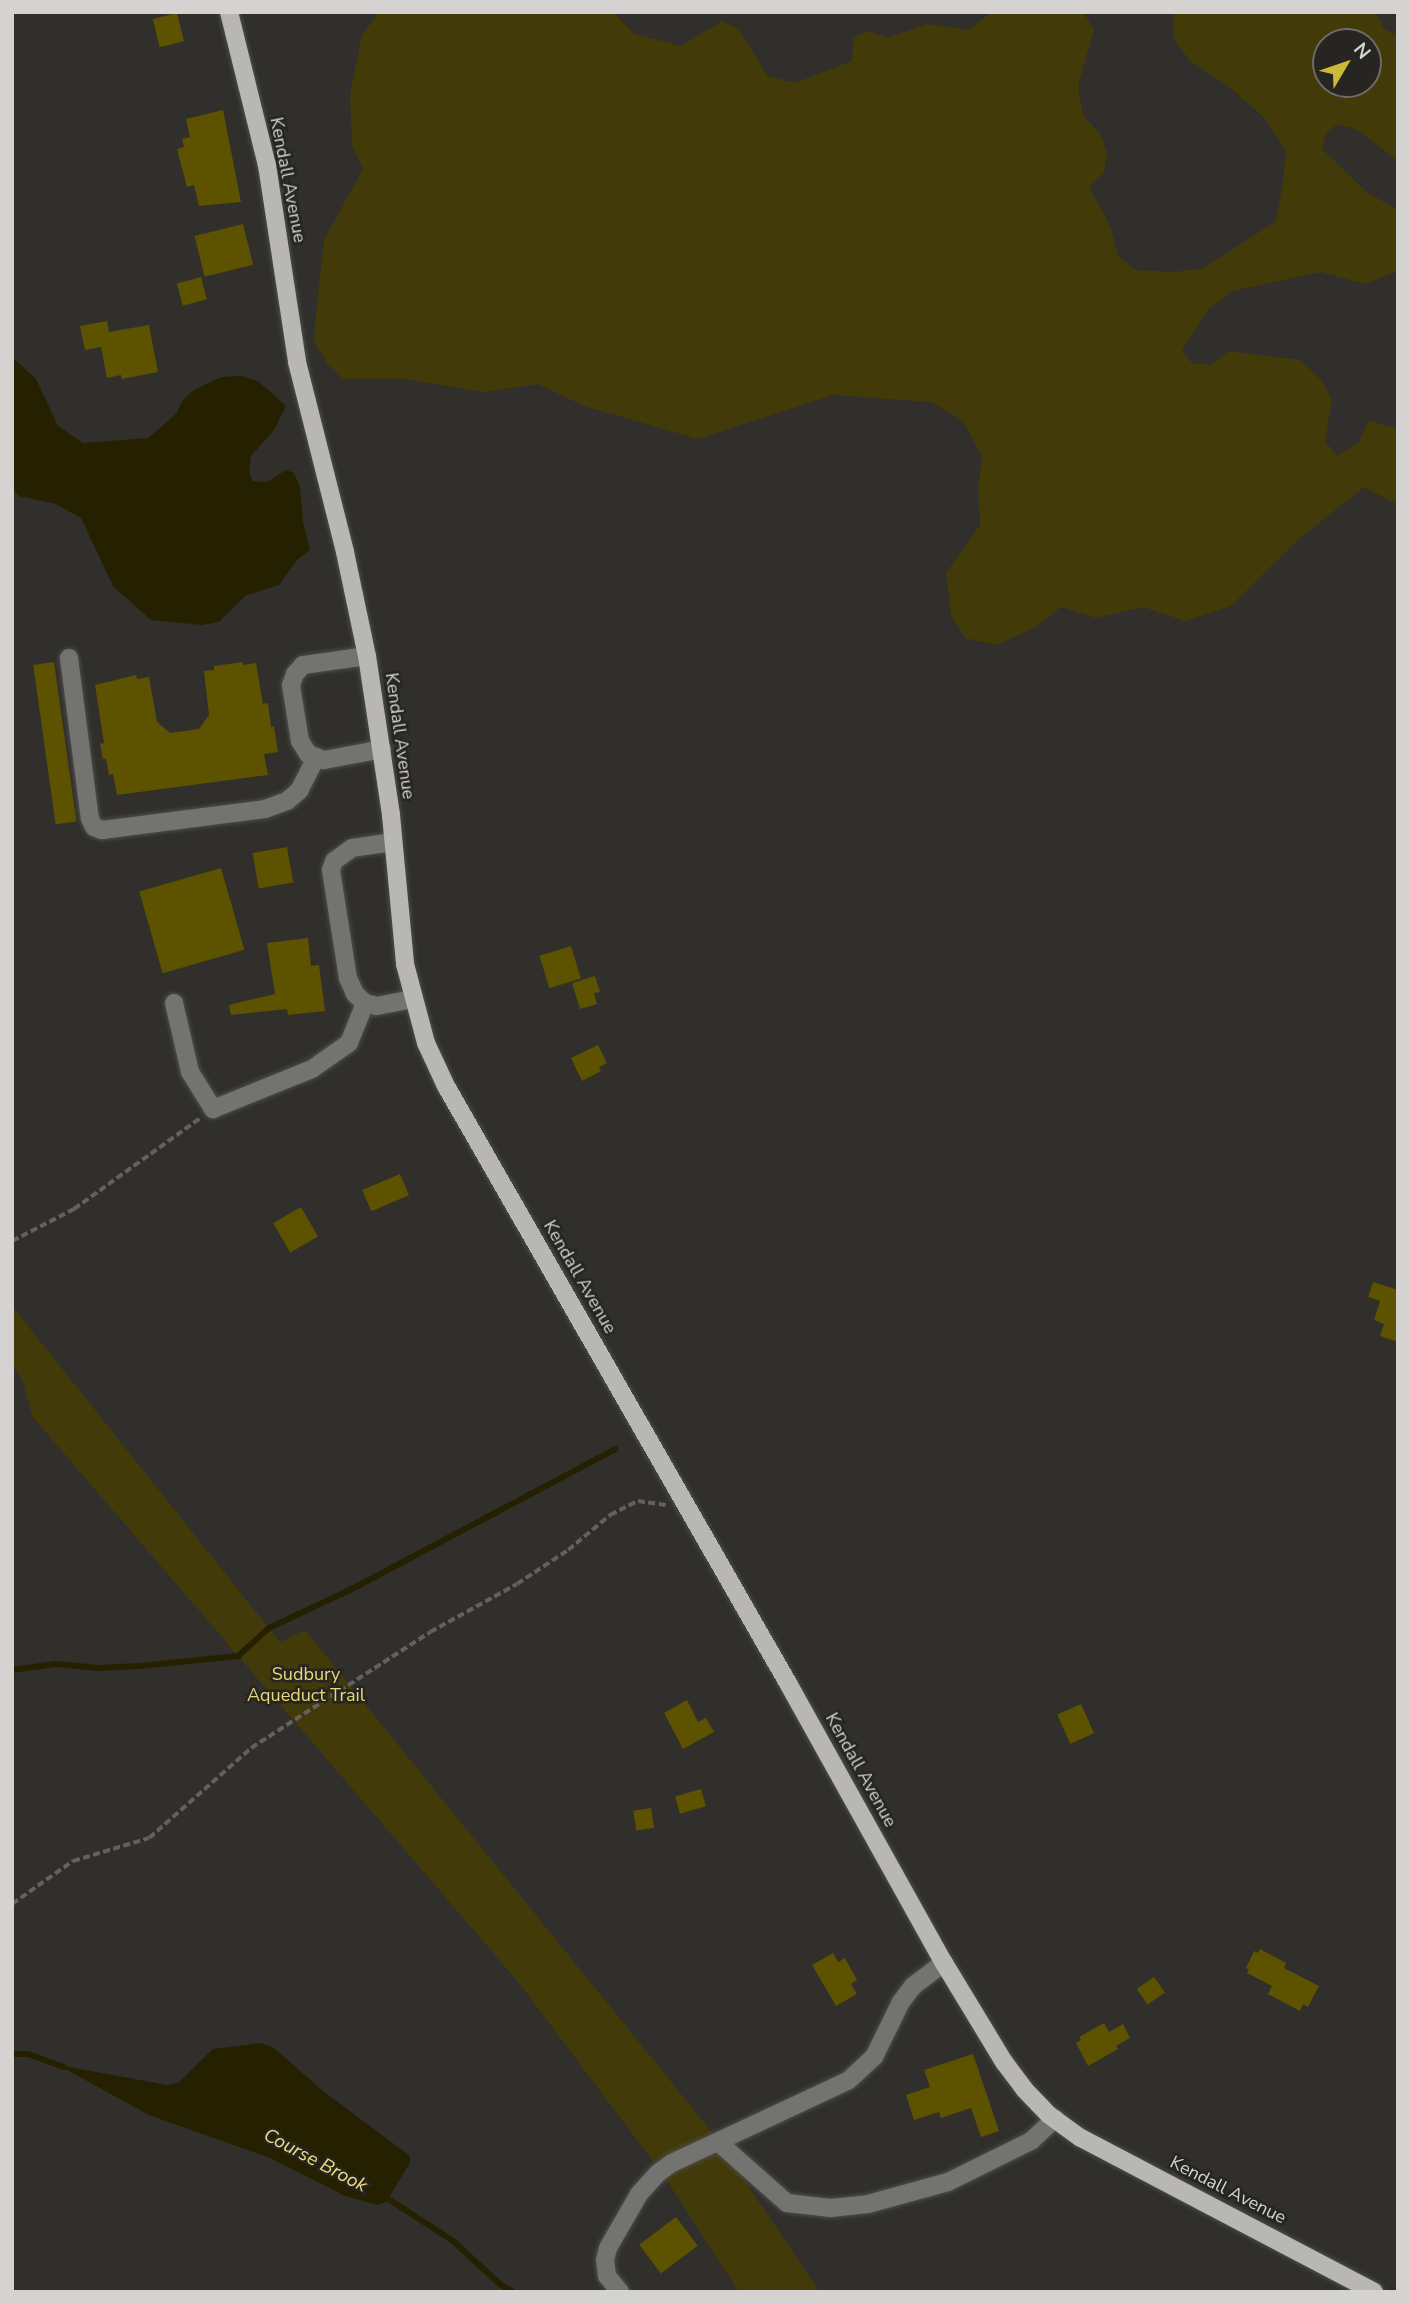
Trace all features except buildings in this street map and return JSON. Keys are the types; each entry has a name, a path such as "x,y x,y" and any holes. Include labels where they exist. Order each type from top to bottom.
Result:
{"main road":[{"name":"Kendall Avenue","path":"229,12 267,165 297,362 345,552 367,656 382,749 400,923 413,999 426,1044 446,1086 944,1963 1004,2062 1024,2089 1055,2119 1082,2138 1374,2292"}],"lane":[{"path":"367,656 303,665 295,674 291,685 300,741 308,754 324,760 382,749"},
{"path":"69,658 90,819 94,827 102,830 265,809 287,801 299,791 317,757"},
{"path":"393,842 352,848 334,861 331,870 348,978 355,993 365,1003 377,1006 413,999"},
{"path":"174,1003 190,1072 213,1109 312,1069 349,1043 365,1003"},
{"path":"620,2292 607,2276 605,2260 608,2248 639,2194 657,2173 672,2163 849,2080 874,2057 901,2002 913,1986 944,1963"},
{"path":"718,2142 787,2203 831,2208 868,2204 948,2182 1031,2141 1055,2119"}],"path":[{"path":"12,1241 74,1209 213,1109"},
{"path":"12,1904 73,1861 149,1838 251,1748 430,1632 517,1584 568,1550 610,1515 638,1501 688,1509"}],"green space":[{"path":"379,12 613,12 634,34 681,46 722,21 738,29 768,76 795,83 852,61 853,38 868,31 888,38 927,24 968,30 992,12 1083,12 1094,29 1078,86 1083,115 1101,135 1107,153 1104,173 1089,187 1111,227 1118,256 1136,270 1175,272 1203,268 1275,222 1286,150 1264,118 1233,90 1189,60 1174,39 1174,12 1375,12 1385,30 1398,35 1398,161 1356,129 1336,124 1326,134 1322,149 1368,193 1398,210 1398,271 1365,284 1321,272 1232,291 1208,310 1182,350 1192,363 1209,365 1230,351 1300,360 1321,380 1332,400 1325,441 1337,456 1359,442 1368,421 1398,428 1398,505 1364,487 1299,539 1231,606 1185,621 1143,607 1096,618 1061,607 1034,628 996,645 965,638 951,615 946,573 980,525 978,489 982,457 963,421 932,402 833,395 698,439 584,406 538,384 485,392 405,379 343,379 327,363 314,341 324,240 363,169 352,146 350,94 362,35"},
{"name":"Sudbury Aqueduct Trail","path":"12,1306 280,1642 305,1630 711,2131 820,2292 739,2292 664,2176 519,1983 32,1416 22,1379 12,1366"}],"water":[{"path":"12,357 36,379 58,426 83,443 148,438 176,414 183,400 194,390 222,377 242,376 258,381 286,406 274,430 251,456 249,470 252,481 267,482 286,470 294,473 300,487 303,522 310,550 297,560 279,585 245,596 219,622 202,625 151,620 113,586 81,518 56,504 19,496 12,487"},
{"path":"261,2043 274,2048 323,2091 410,2156 410,2163 386,2202 378,2205 345,2196 270,2158 149,2115 58,2065 167,2085 178,2083 213,2049"}],"waterway":[{"path":"12,1670 56,1664 99,1668 140,1666 238,1656 269,1628 352,1589 615,1449"},
{"name":"Course Brook","path":"12,2054 28,2054 64,2067"},
{"name":"Course Brook","path":"381,2194 453,2241 501,2285 513,2292"}]}
